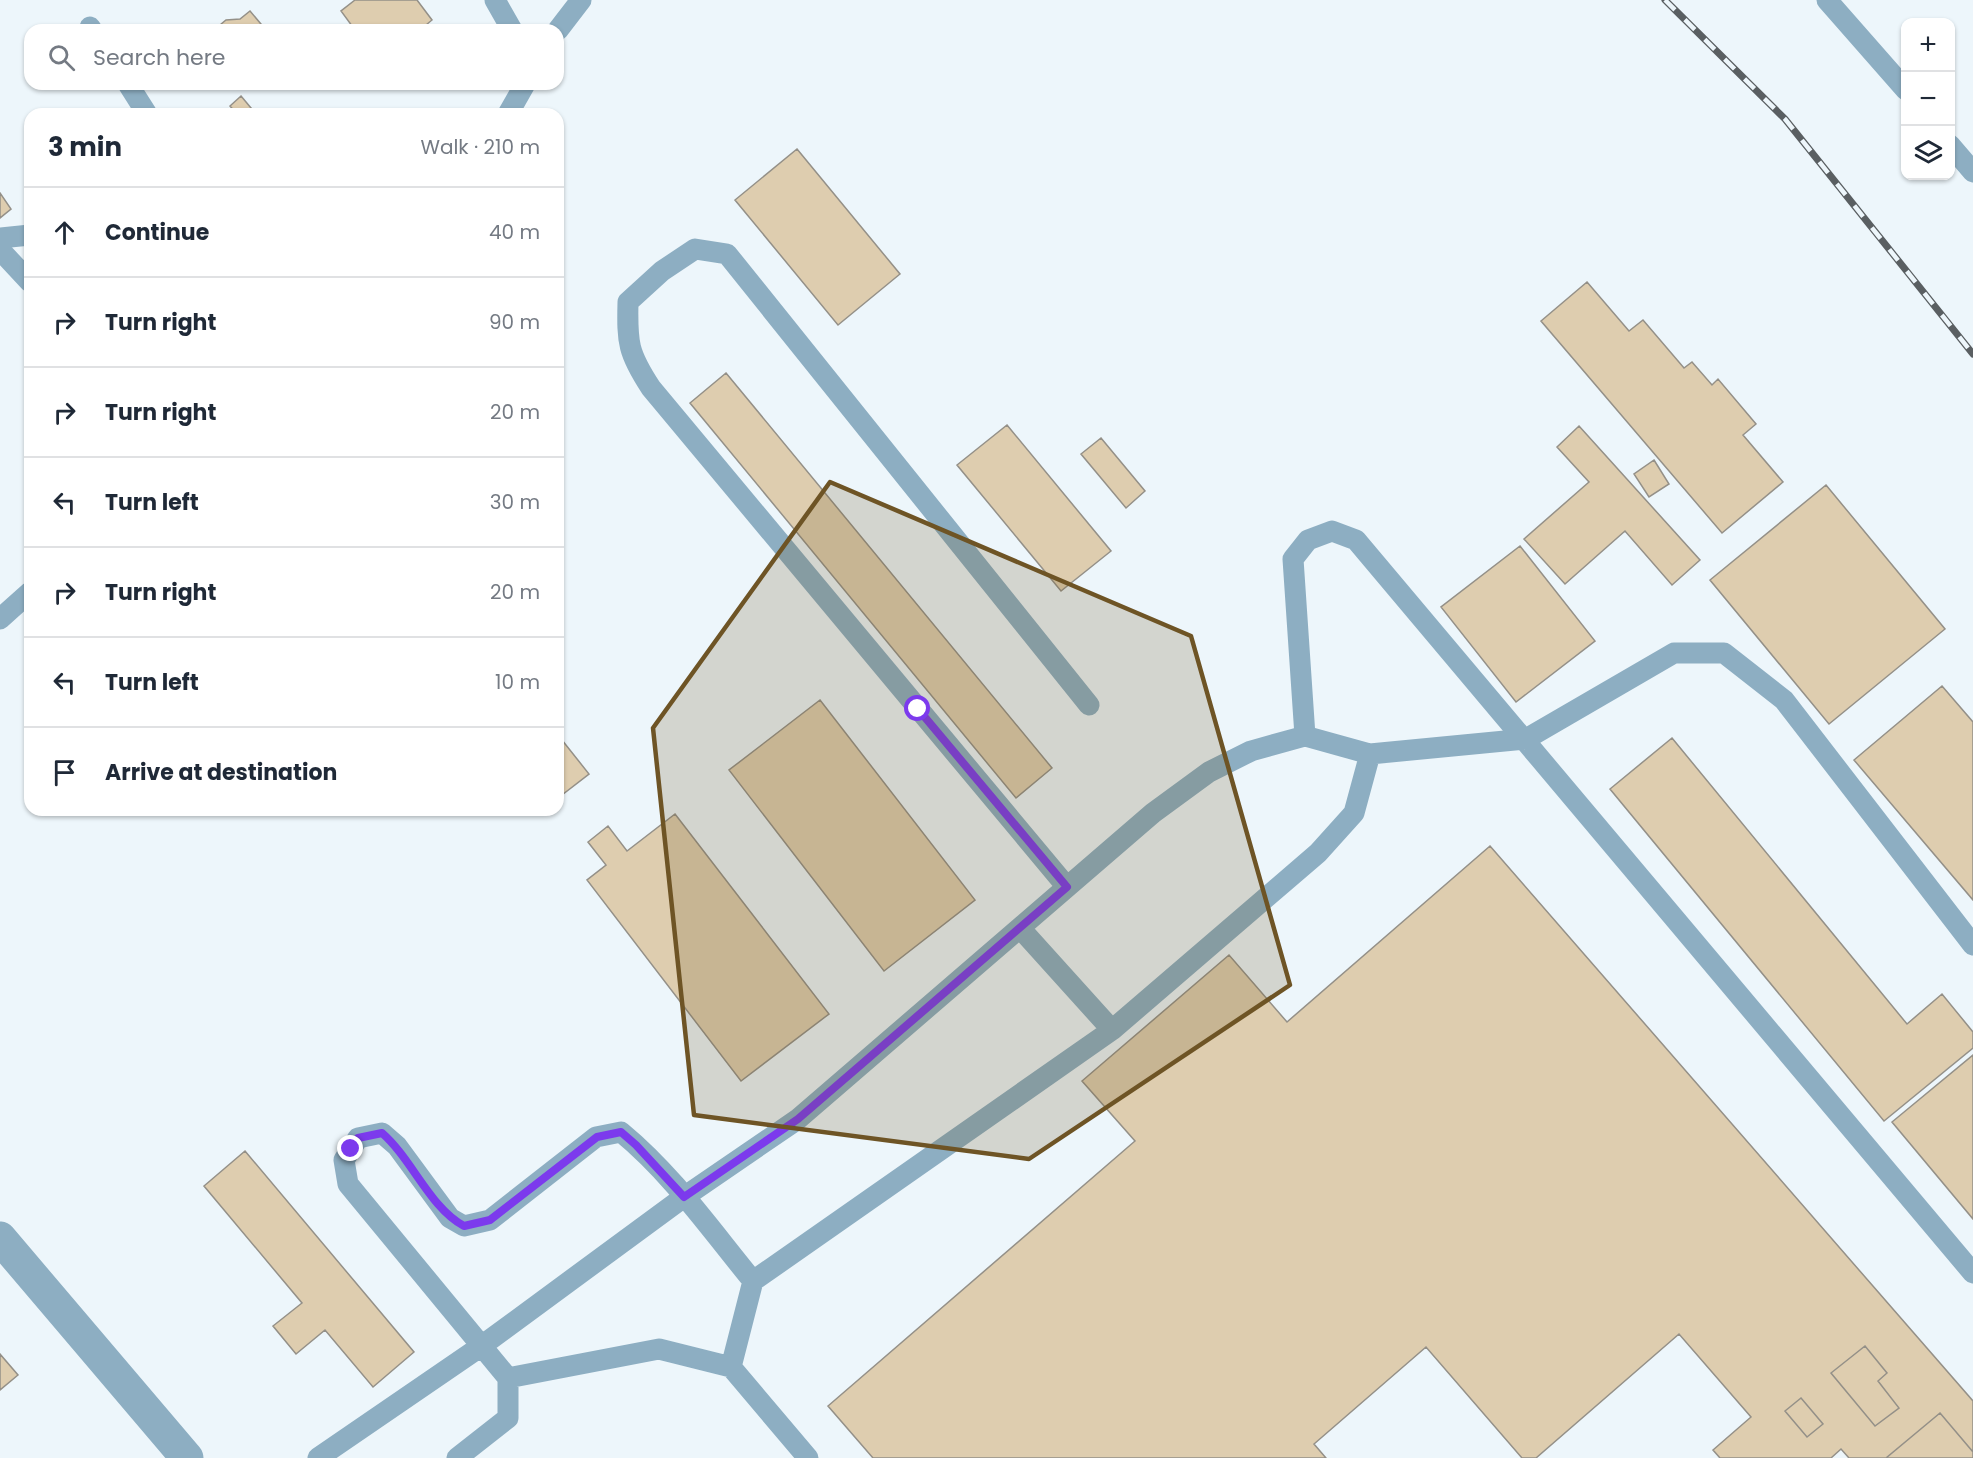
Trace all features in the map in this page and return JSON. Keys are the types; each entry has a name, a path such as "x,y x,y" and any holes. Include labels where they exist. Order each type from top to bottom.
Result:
{"street":[{"path":"0,1238 187,1458"}],"lane":[{"path":"495,0 509,24"},
{"path":"563,24 581,0"},
{"path":"1827,0 1901,85"},
{"path":"132,90 143,108"},
{"path":"511,108 522,90"},
{"path":"1955,151 1973,172"},
{"path":"0,238 24,236"},
{"path":"1067,887 651,388 633,360 627,336 628,302 662,271 695,249 727,254 1089,705"},
{"path":"0,250 24,276"},
{"path":"1305,736 1293,559 1308,540 1332,531 1356,540 1527,739 1973,1273"},
{"path":"0,619 24,597"},
{"path":"318,1458 480,1347 684,1197 798,1119 1153,813 1209,772 1251,751 1305,736 1370,754 1527,739 1674,653 1724,653 1784,700 1973,945"},
{"path":"730,1368 753,1281 1112,1030 1318,854 1354,813 1370,754"},
{"path":"1020,928 1112,1030"},
{"path":"458,1458 508,1418 508,1378 480,1347 348,1184 344,1160 358,1138 382,1133 397,1146 450,1218 464,1226 490,1220 597,1137 621,1132 684,1197 753,1281"},
{"path":"508,1378 659,1348 730,1368 808,1458"}],"highlighted area":[{"path":"830,482 1191,636 1290,985 1029,1159 694,1115 653,728"}],"building":[{"path":"355,0 417,0 432,20 427,24 351,24 341,11"},
{"path":"250,11 261,24 221,24 226,20 240,19"},
{"path":"241,96 251,108 232,108 230,106"},
{"path":"797,149 900,274 838,325 735,200"},
{"path":"0,193 11,209 0,218"},
{"path":"1587,282 1629,331 1643,320 1684,368 1692,362 1712,385 1718,379 1756,424 1743,435 1783,482 1722,533 1541,321"},
{"path":"726,373 1052,768 1016,798 690,403"},
{"path":"1007,425 1111,551 1061,591 957,465"},
{"path":"1579,426 1700,560 1672,585 1625,531 1565,584 1524,539 1589,482 1557,447"},
{"path":"1101,438 1145,491 1126,508 1081,454"},
{"path":"1654,460 1669,484 1649,497 1634,474"},
{"path":"1826,485 1945,629 1829,724 1710,580"},
{"path":"1520,546 1595,641 1516,702 1441,607"},
{"path":"1942,686 1973,722 1973,900 1854,760"},
{"path":"820,700 975,900 884,971 729,770"},
{"path":"1672,738 1907,1024 1942,994 1973,1032 1973,1048 1884,1121 1610,789"},
{"path":"564,743 589,774 564,793"},
{"path":"675,814 829,1014 741,1081 587,880 606,865 588,842 608,826 627,851"},
{"path":"1490,846 1973,1401 1973,1458 1849,1458 1841,1449 1831,1458 1720,1458 1713,1450 1751,1417 1679,1334 1536,1458 1522,1458 1426,1347 1314,1444 1326,1458 873,1458 828,1406 1135,1141 1082,1081 1229,955 1287,1022"},
{"path":"1973,1055 1973,1219 1892,1122"},
{"path":"245,1151 414,1352 373,1387 325,1330 296,1354 273,1326 302,1303 204,1186"},
{"path":"1865,1346 1887,1373 1878,1381 1899,1408 1875,1426 1831,1373"},
{"path":"0,1354 18,1375 0,1390"},
{"path":"1801,1398 1823,1424 1807,1437 1785,1411"},
{"path":"1940,1413 1973,1452 1973,1458 1886,1458"}],"railway":[{"path":"1665,0 1785,119 1973,354"}],"route":[{"path":"351,1149 358,1138 382,1133 397,1146 450,1218 464,1226 490,1220 597,1137 621,1132 684,1197 798,1119 1067,887 918,709"}]}
